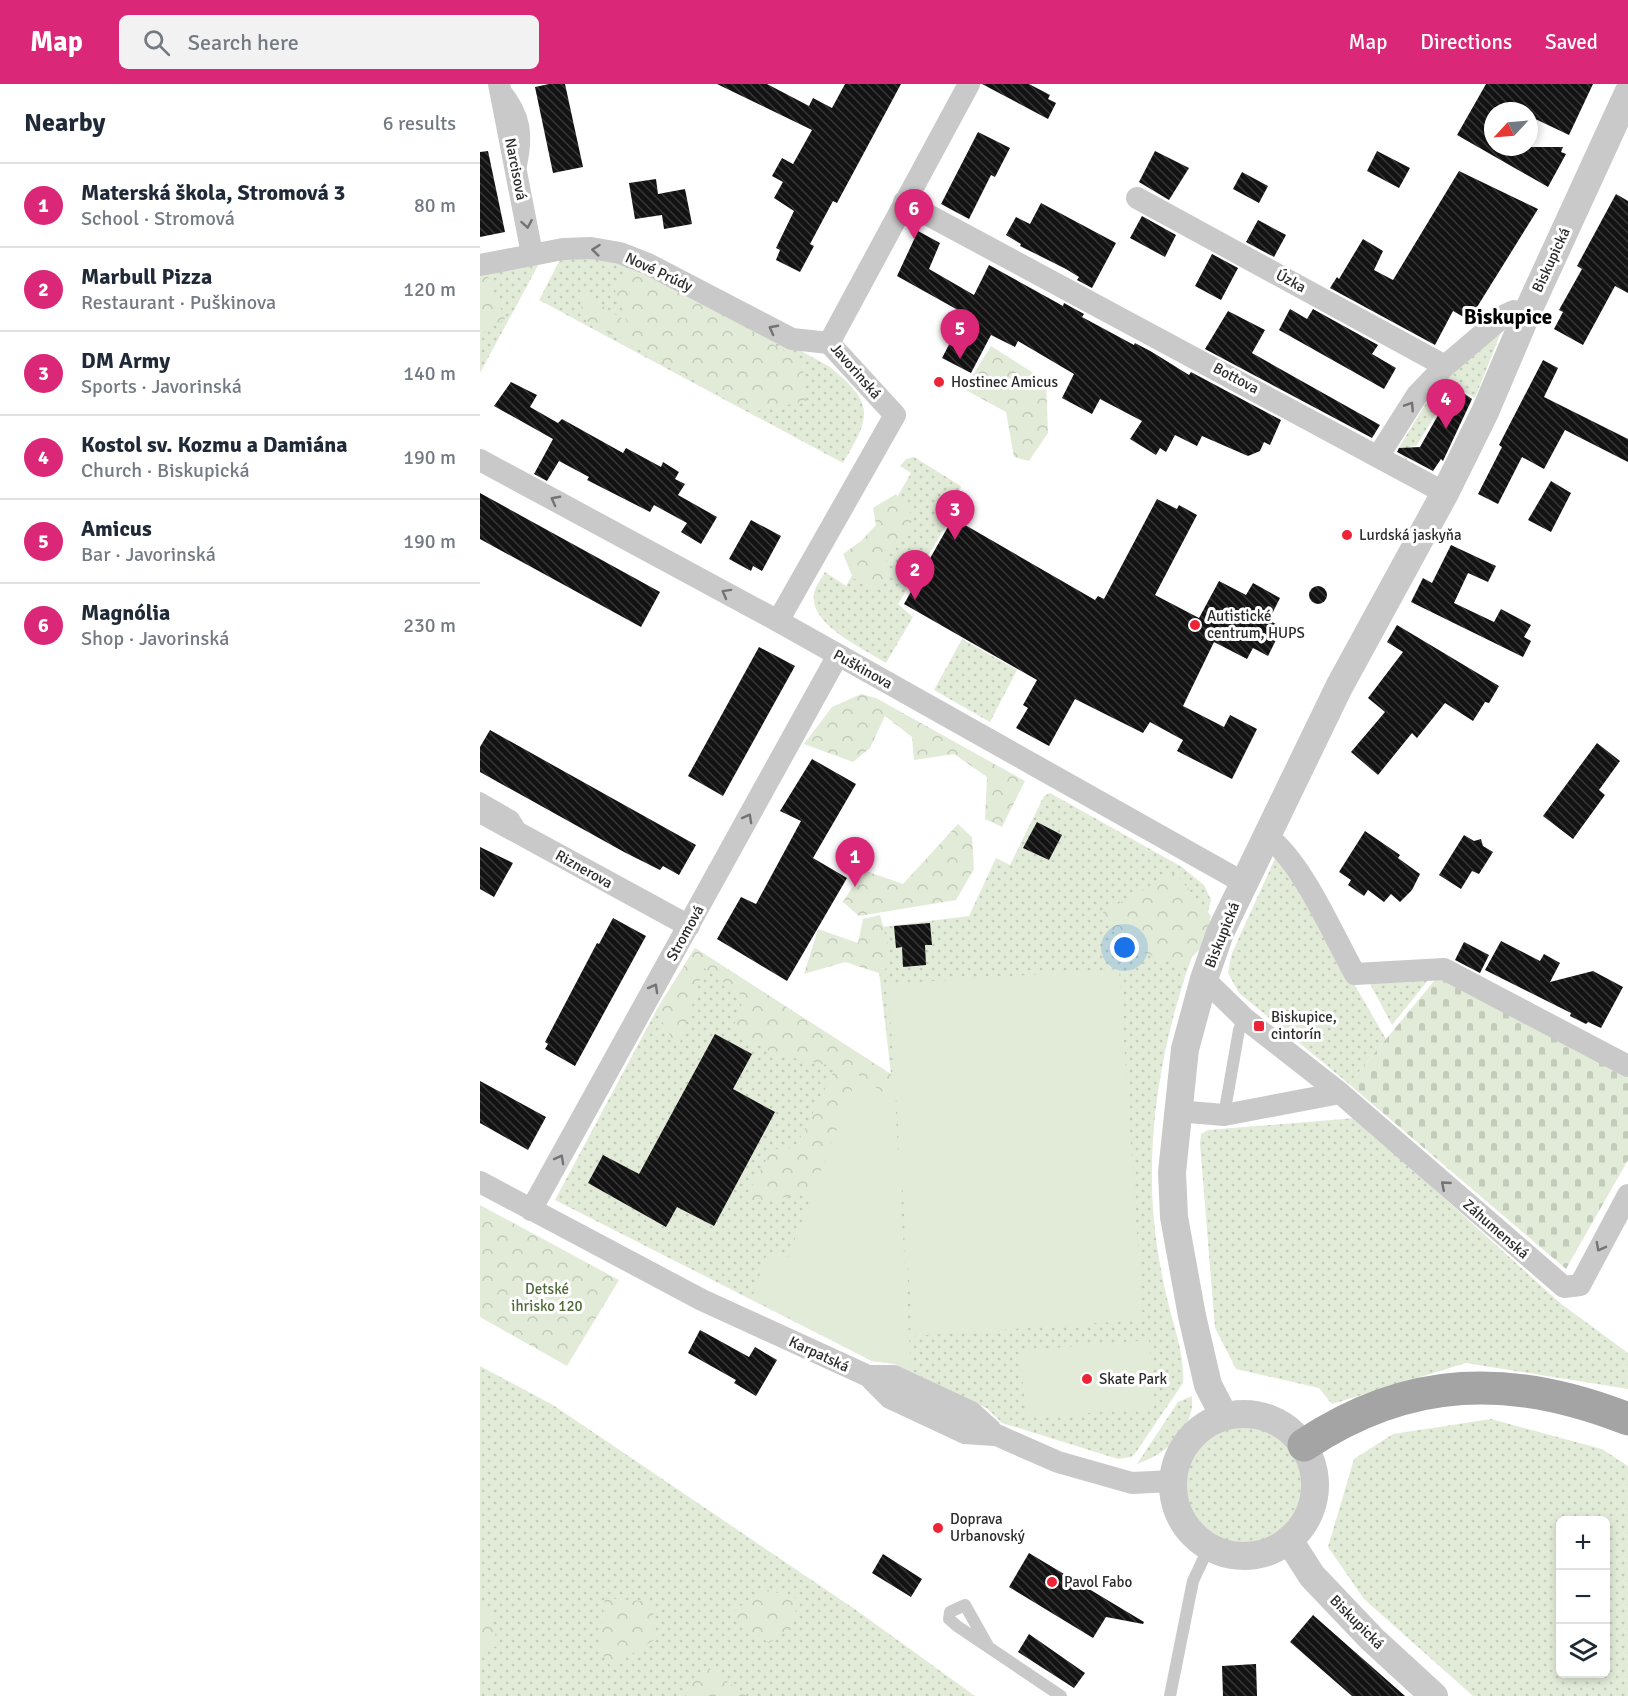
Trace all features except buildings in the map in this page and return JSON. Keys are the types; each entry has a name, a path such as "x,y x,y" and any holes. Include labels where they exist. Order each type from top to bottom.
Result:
{"main road":[{"path":"1304,1445 1358,1412 1408,1395 1445,1389 1488,1387 1533,1392 1628,1419"}],"street":[{"name":"Narcisová","path":"500,84 532,254"},
{"name":"Javorinská","path":"778,621 895,415 828,343 969,84"},
{"name":"Biskupická","path":"1224,1416 1208,1385 1181,1266 1174,1217 1172,1172 1177,1111 1185,1049 1204,979 1220,933 1339,687 1445,493 1489,402 1527,313 1628,93"},
{"name":"Úzka","path":"1137,198 1445,366"},
{"name":"Bottova","path":"904,202 1379,455"},
{"name":"Nové Prúdy","path":"480,265 532,254 591,248 620,253 648,264 792,339 828,343"},
{"path":"1445,493 1379,455 1417,395 1445,366 1504,315 1514,311 1527,313"},
{"name":"Puškinova","path":"480,460 778,621 1244,883"},
{"name":"Stromová","path":"531,1210 838,656"},
{"name":"Riznerova","path":"480,812 689,926"},
{"path":"1267,836 1279,845 1299,873 1355,974 1444,969 1628,1066"},
{"name":"Záhumenská","path":"1204,979 1244,1018 1340,1093 1564,1287 1580,1285 1628,1195"},
{"path":"1177,1111 1224,1115 1340,1093"},
{"name":"Karpatská","path":"480,1182 702,1300 1058,1462 1131,1483 1173,1481"},
{"path":"1238,1413 1264,1416 1287,1428 1304,1445 1315,1471 1315,1497 1306,1521 1289,1540 1264,1554 1236,1556 1209,1547 1184,1523 1174,1498 1173,1481 1178,1456 1192,1435 1213,1420 1238,1413"},
{"name":"Biskupická","path":"1289,1540 1312,1576 1372,1638 1434,1696"}],"lane":[{"path":"480,798 513,817 525,837"},
{"path":"1224,1115 1244,1018"},
{"path":"1170,1696 1194,1581 1209,1547"},
{"path":"988,1646 1061,1696"}],"green space":[{"path":"565,250 630,257 830,367 855,391 864,411 859,433 843,463 539,300"},
{"path":"542,258 480,373 480,271"},
{"path":"631,264 802,361 806,401 752,412 582,318 581,292 627,322 613,285"},
{"path":"486,271 505,319 480,335 480,272"},
{"path":"1508,315 1475,398 1446,381 1432,403 1438,410 1417,445 1406,448 1407,462 1398,449 1442,377"},
{"path":"991,346 1046,381 1048,433 1029,461 1014,457 1006,412 964,389"},
{"path":"914,457 961,486 951,518 898,604 913,617 886,663 829,626 820,616 815,605 814,594 825,572 846,586 911,473 900,466 906,459"},
{"path":"896,494 913,517 908,533 884,551 889,574 872,590 853,578 843,554 861,541 876,525 873,508"},
{"path":"962,639 1017,670 990,722 934,690"},
{"path":"861,694 876,698 1025,781 1002,827 985,819 987,777 954,754 914,760 912,737 885,716 870,748 853,762 804,744 832,707"},
{"path":"1050,793 1182,867 1204,885 1211,900 1185,976 1169,1033 1156,1107 1152,1156 1152,1195 1158,1254 1180,1350 1183,1383 1136,1452 1131,1457 1118,1459 1002,1423 988,1409 895,1364 872,1361 555,1200 656,1011 695,948 891,1074 874,928 969,916 996,858 1010,865 1044,796"},
{"path":"958,824 972,837 974,869 956,900 859,916 843,902 863,870 903,884"},
{"path":"1278,852 1386,1039 1349,1084 1239,993 1228,973 1232,953"},
{"path":"1175,873 1211,916 1205,944 1183,966 1146,953 1124,942 1108,924 1103,912"},
{"path":"880,915 892,959 882,974 845,962 804,974 818,929 858,943 863,919"},
{"path":"695,948 892,1075 895,1101 858,1075 812,1194 743,1202 772,1149 795,1148 836,1067 775,1054 732,1031 744,997 704,968 678,1049 656,1011"},
{"path":"1119,969 1143,1320 913,1336 888,984"},
{"path":"1433,974 1392,1025 1368,980"},
{"path":"1439,975 1628,1075 1628,1160 1566,1269 1349,1084"},
{"path":"858,1075 895,1101 911,1372 895,1364 872,1361 752,1298 767,1253 788,1257"},
{"path":"1356,1118 1560,1303 1628,1353 1628,1389 1466,1363 1332,1404 1319,1388 1236,1369 1215,1328 1201,1134 1208,1130"},
{"name":"Detské ihrisko 120","path":"480,1205 619,1280 567,1366 480,1317"},
{"name":"Skate Park","path":"1149,1340 1154,1408 1026,1418 1020,1351"},
{"path":"480,1366 553,1405 856,1610 975,1696 480,1696"},
{"path":"1192,1396 1192,1408 1184,1430 1168,1447 1137,1464 1178,1402"},
{"path":"1491,1419 1602,1449 1628,1466 1628,1696 1473,1696 1364,1599 1328,1547 1354,1459 1393,1434"},
{"path":"1244,1427 1266,1432 1285,1444 1297,1463 1302,1485 1297,1507 1285,1526 1266,1538 1244,1543 1222,1538 1203,1526 1191,1507 1186,1485 1191,1463 1203,1444 1222,1432"},
{"path":"765,1589 798,1599 792,1627 769,1643 751,1631 732,1612"},
{"path":"605,1598 653,1602 654,1640 611,1667 599,1649"},
{"path":"480,1604 490,1613 498,1646 480,1651"},
{"path":"708,1667 746,1696 685,1696 686,1689"}],"place":[{"name":"Magnólia","path":"914,239"},
{"name":"Amicus","path":"960,359"},
{"name":"Hostinec Amicus","path":"939,382"},
{"name":"Kostol sv. Kozmu a Damiána","path":"1446,429"},
{"name":"Lurdská jaskyňa","path":"1347,535"},
{"name":"DM Army","path":"955,540"},
{"name":"Marbull Pizza","path":"915,600"},
{"name":"Autistické centrum, HUPS","path":"1195,625"},
{"name":"Materská škola, Stromová 3","path":"855,887"},
{"name":"Biskupice, cintorín","path":"1259,1026"},
{"name":"Skate Park","path":"1087,1379"},
{"name":"Doprava Urbanovský","path":"938,1528"},
{"name":"Pavol Fabo","path":"1052,1582"}],"district":[{"name":"Biskupice","path":"1508,317"}]}
